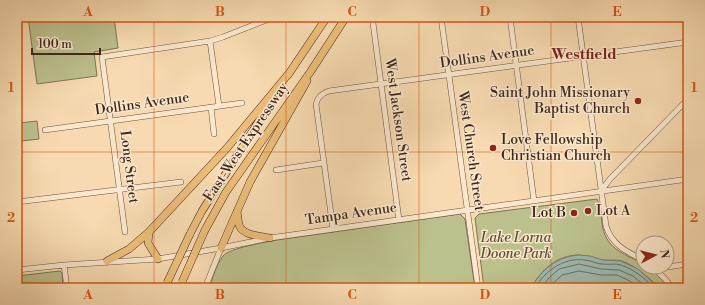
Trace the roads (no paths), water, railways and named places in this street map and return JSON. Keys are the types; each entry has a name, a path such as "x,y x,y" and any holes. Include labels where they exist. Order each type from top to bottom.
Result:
{"highway":[{"name":"East-West Expressway","path":"166,286 202,211 290,72 327,17"},
{"name":"East-West Expressway","path":"180,285 205,230 226,192 311,71 346,17"},
{"path":"222,248 258,168 306,84 311,71"},
{"path":"107,261 129,249 149,232 222,153 290,72"},
{"path":"237,212 239,226 244,232 270,238"},
{"path":"149,232 148,243 158,259"}],"street":[{"path":"219,106 210,41 225,37 274,17"},
{"name":"West Church Street","path":"441,17 478,288"},
{"path":"510,17 534,201"},
{"path":"578,17 608,234 617,245 635,256"},
{"name":"West Jackson Street","path":"373,23 399,220"},
{"name":"Long Street","path":"125,232 102,57 210,41"},
{"name":"Dollins Avenue","path":"323,163 316,111 317,99 329,91 688,42"},
{"path":"601,191 610,179 688,99"},
{"name":"Dollins Avenue","path":"45,130 242,103"},
{"path":"211,107 214,134"},
{"path":"276,170 323,163 333,229"},
{"name":"Tampa Avenue","path":"17,270 107,261 158,259 270,238 688,179"},
{"path":"17,202 181,182"},
{"path":"205,288 222,248"},
{"path":"675,266 688,264"},
{"path":"64,265 67,288"},
{"path":"660,275 672,288"}],"water":[{"path":"571,256 590,256 603,260 621,261 635,268 635,275 645,275 659,288 531,288 540,275 551,265"}],"place":[{"name":"Saint John Missionary Baptist Church","path":"638,101"},
{"name":"Love Fellowship Christian Church","path":"493,148"},
{"name":"Lot A","path":"588,211"},
{"name":"Lot B","path":"574,213"}],"district":[{"name":"Westfield","path":"584,54"}],"park label":[{"name":"Lake Lorna Doone Park","path":"516,246"}]}
